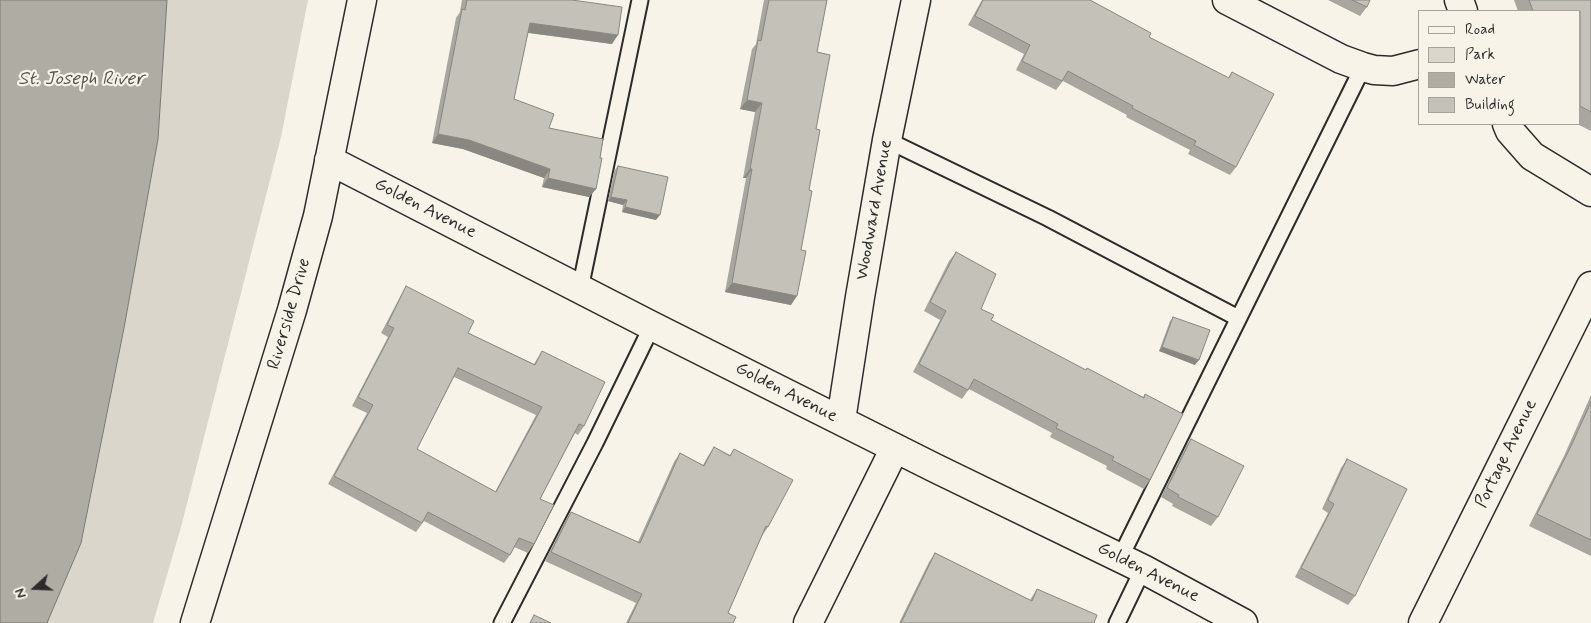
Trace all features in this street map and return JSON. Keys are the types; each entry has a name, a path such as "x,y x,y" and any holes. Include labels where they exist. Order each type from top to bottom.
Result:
{"street":[{"name":"Riverside Drive","path":"195,623 292,310 318,216 362,0"},
{"name":"Woodward Avenue","path":"841,420 887,140 916,0"},
{"path":"1227,0 1342,59 1363,67 1374,70 1393,71 1418,65"},
{"path":"1507,125 1510,131 1532,156 1591,192"},
{"name":"Golden Avenue","path":"329,160 652,326 1132,564 1243,623"},
{"name":"Portage Avenue","path":"1423,623 1591,286"},
{"path":"808,623 895,448"}],"lane":[{"path":"580,289 640,0"},
{"path":"1117,623 1132,564 1238,318 1363,67"},
{"path":"887,140 1048,218 1238,318"},
{"path":"502,623 595,443 652,326"}],"green space":[{"path":"167,0 308,0 281,137 181,527 153,623 47,623 81,543 124,328 158,139"}],"water":[{"name":"St. Joseph River","path":"0,0 167,0 158,139 124,328 81,543 47,623 0,623"}],"building":[{"path":"467,0 572,0 622,7 618,35 530,23 514,99 554,114 549,128 603,139 600,158 602,158 596,189 548,178 550,169 469,140 438,134 462,9 465,10"},
{"path":"769,0 827,0 817,52 830,55 816,129 820,130 809,190 812,191 801,250 806,251 797,296 732,283 762,103 747,100 758,40 761,41"},
{"path":"983,0 1090,0 1151,33 1149,37 1229,78 1232,72 1274,94 1236,167 1194,145 1196,141 1132,108 1133,106 1068,71 1062,81 1022,61 1030,45 975,16"},
{"path":"1352,0 1370,0 1367,7"},
{"path":"1529,0 1591,0 1591,112 1581,107 1581,10 1533,10"},
{"path":"618,166 668,177 660,215 625,207 627,200 611,197"},
{"path":"956,252 996,274 981,309 994,315 991,320 1086,370 1087,368 1144,398 1145,394 1183,414 1150,480 1112,460 1114,457 1056,428 1058,424 974,379 968,390 919,364 946,311 930,302"},
{"path":"406,286 474,321 468,333 535,365 542,351 605,382 584,426 579,424 540,499 554,505 534,544 519,538 510,555 428,512 422,523 334,476 373,405 358,397 394,328 387,325","holes":["458,368 542,407 496,492 417,449"]},
{"path":"1173,317 1210,330 1199,360 1162,347"},
{"path":"1591,402 1591,540 1537,514"},
{"path":"1191,439 1244,466 1218,517 1178,497 1179,495 1167,488"},
{"path":"714,447 730,456 734,449 793,480 768,527 766,526 728,613 736,617 733,623 628,623 642,594 551,552 571,512 640,543 680,453 704,466"},
{"path":"1347,459 1407,489 1355,596 1301,568 1334,504 1328,500"},
{"path":"935,553 1032,601 1037,589 1097,615 1094,623 901,623"},
{"path":"534,615 551,623 530,623"}]}
